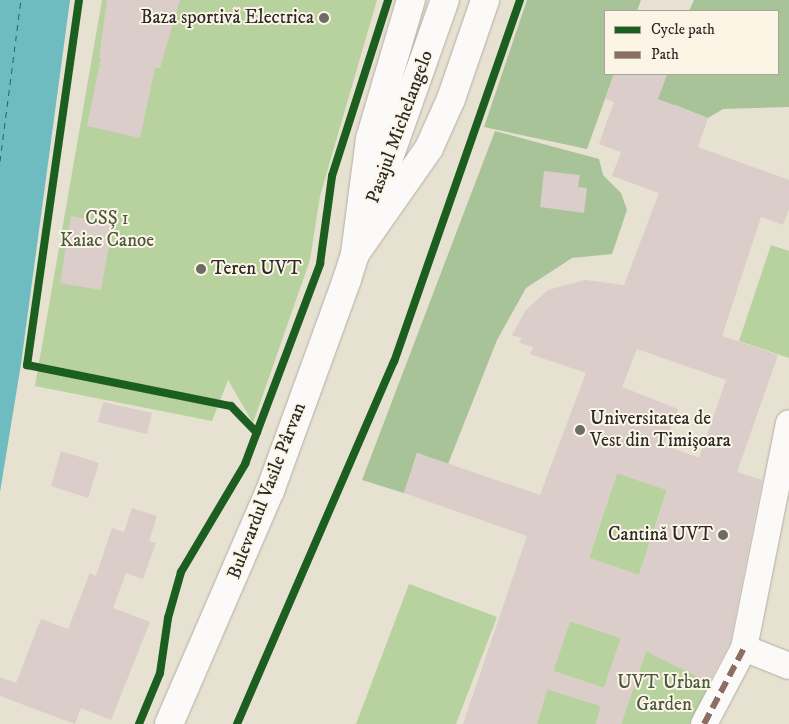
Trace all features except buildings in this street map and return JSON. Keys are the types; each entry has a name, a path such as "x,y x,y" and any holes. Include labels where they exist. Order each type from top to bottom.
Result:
{"main road":[{"name":"Bulevardul Vasile Pârvan","path":"169,724 270,491 355,254 370,139 411,0"},
{"name":"Pasajul Michelangelo","path":"355,254 445,0"},
{"name":"Bulevardul Vasile Pârvan","path":"355,254 429,148 451,99 485,0"}],"street":[{"path":"704,724 744,648 789,423"},
{"path":"744,648 789,666"}],"green space":[{"name":"CSȘ 1 Kaiac Canoe","path":"102,0 377,0 320,196 310,260 253,423 228,380 212,421 35,386"},
{"path":"527,0 641,0 637,10 604,10 604,75 614,75 587,149 484,127"},
{"path":"694,0 789,0 789,107 723,109 708,118 675,105 666,128 649,122 667,75 779,75 779,10 689,10"},
{"path":"495,131 599,159 603,175 621,193 627,210 612,254 572,258 526,288 497,340 448,464 417,453 404,493 362,480"},
{"path":"771,245 789,251 789,358 739,341"},
{"path":"617,473 667,490 639,575 589,558"},
{"path":"409,584 497,617 456,724 356,724"},
{"path":"570,621 621,638 604,688 553,671"},
{"name":"UVT Urban Garden","path":"646,651 717,686 693,724 621,724"},
{"path":"547,689 601,706 596,724 537,724"}],"water":[{"path":"0,0 70,0 21,364 0,492"}],"ferry route":[{"path":"0,161 21,0"}],"marked path":[{"path":"704,724 744,648"}],"cycle path":[{"path":"79,0 27,365 231,406 257,433"},
{"path":"139,724 160,673 168,618 181,572 245,464 320,264 332,176 388,0"},
{"path":"237,724 394,362 520,0"}],"place":[{"name":"Baza sportivă Electrica","path":"324,18"},
{"name":"Teren UVT","path":"201,269"},
{"name":"Universitatea de Vest din Timișoara","path":"580,430"},
{"name":"Cantină UVT","path":"723,535"}]}
